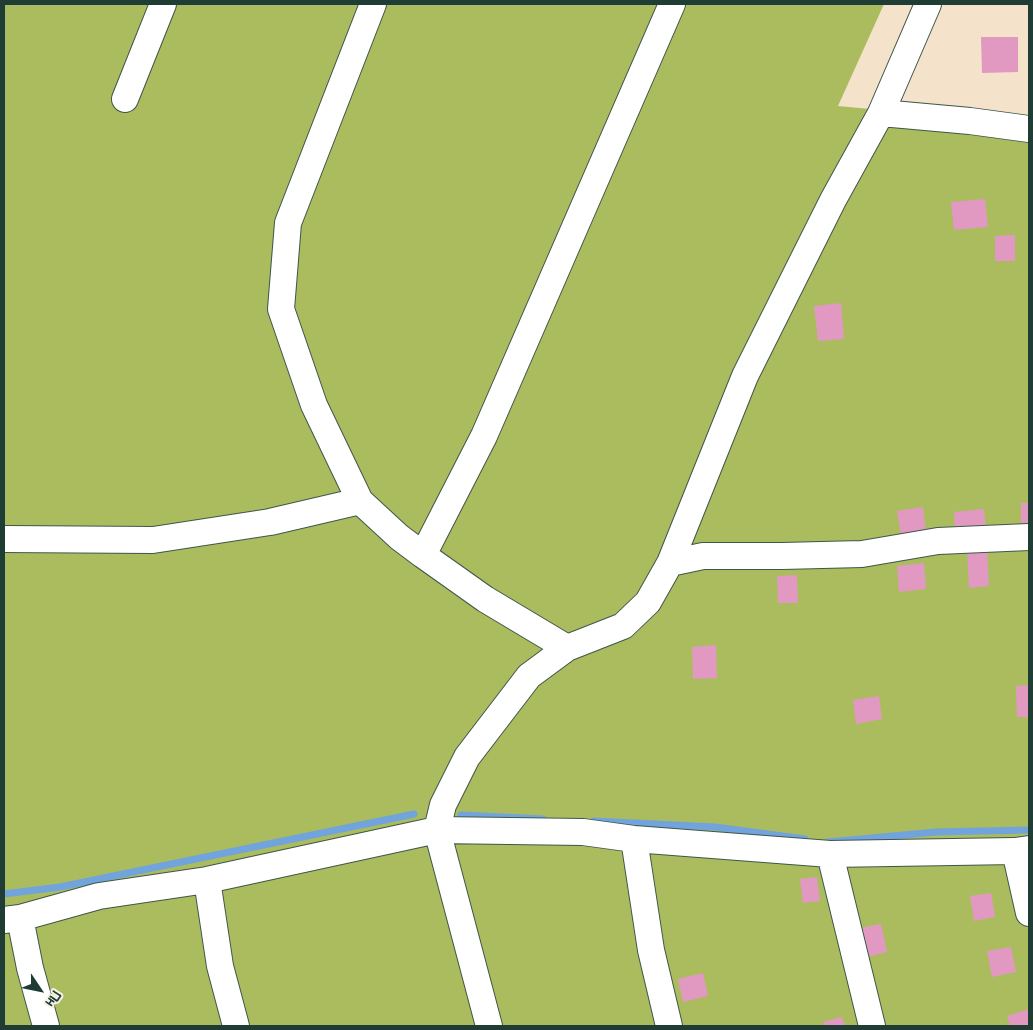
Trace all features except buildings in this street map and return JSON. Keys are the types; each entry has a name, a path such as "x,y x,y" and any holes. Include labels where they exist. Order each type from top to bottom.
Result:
{"street":[{"path":"125,99 163,4"},
{"path":"373,4 288,223 281,309 314,405 360,501 399,537 423,555 485,598 567,648"},
{"path":"423,555 484,436 672,4"},
{"path":"489,1026 437,830 444,805 467,757 530,676 567,648 623,626 648,602 670,563 744,376 833,200 881,113 928,4"},
{"path":"881,113 970,121 1029,129"},
{"path":"4,539 153,540 270,522 360,501"},
{"path":"670,563 703,556 862,554 938,541 1029,536"},
{"path":"46,1026 30,968 12,919 99,896 207,880 437,830 583,832 634,839 830,854 1022,850 1029,913"},
{"path":"634,839 651,950 669,1026"},
{"path":"830,854 872,1026"},
{"path":"207,880 220,966 236,1026"}],"green space":[{"path":"4,4 884,4 838,106 1029,124 1029,1026 4,1026"}],"waterway":[{"path":"4,894 60,887 414,814"},
{"path":"461,815 543,819"},
{"path":"594,821 715,827 805,839"},
{"path":"828,842 936,832 1029,830"}]}
